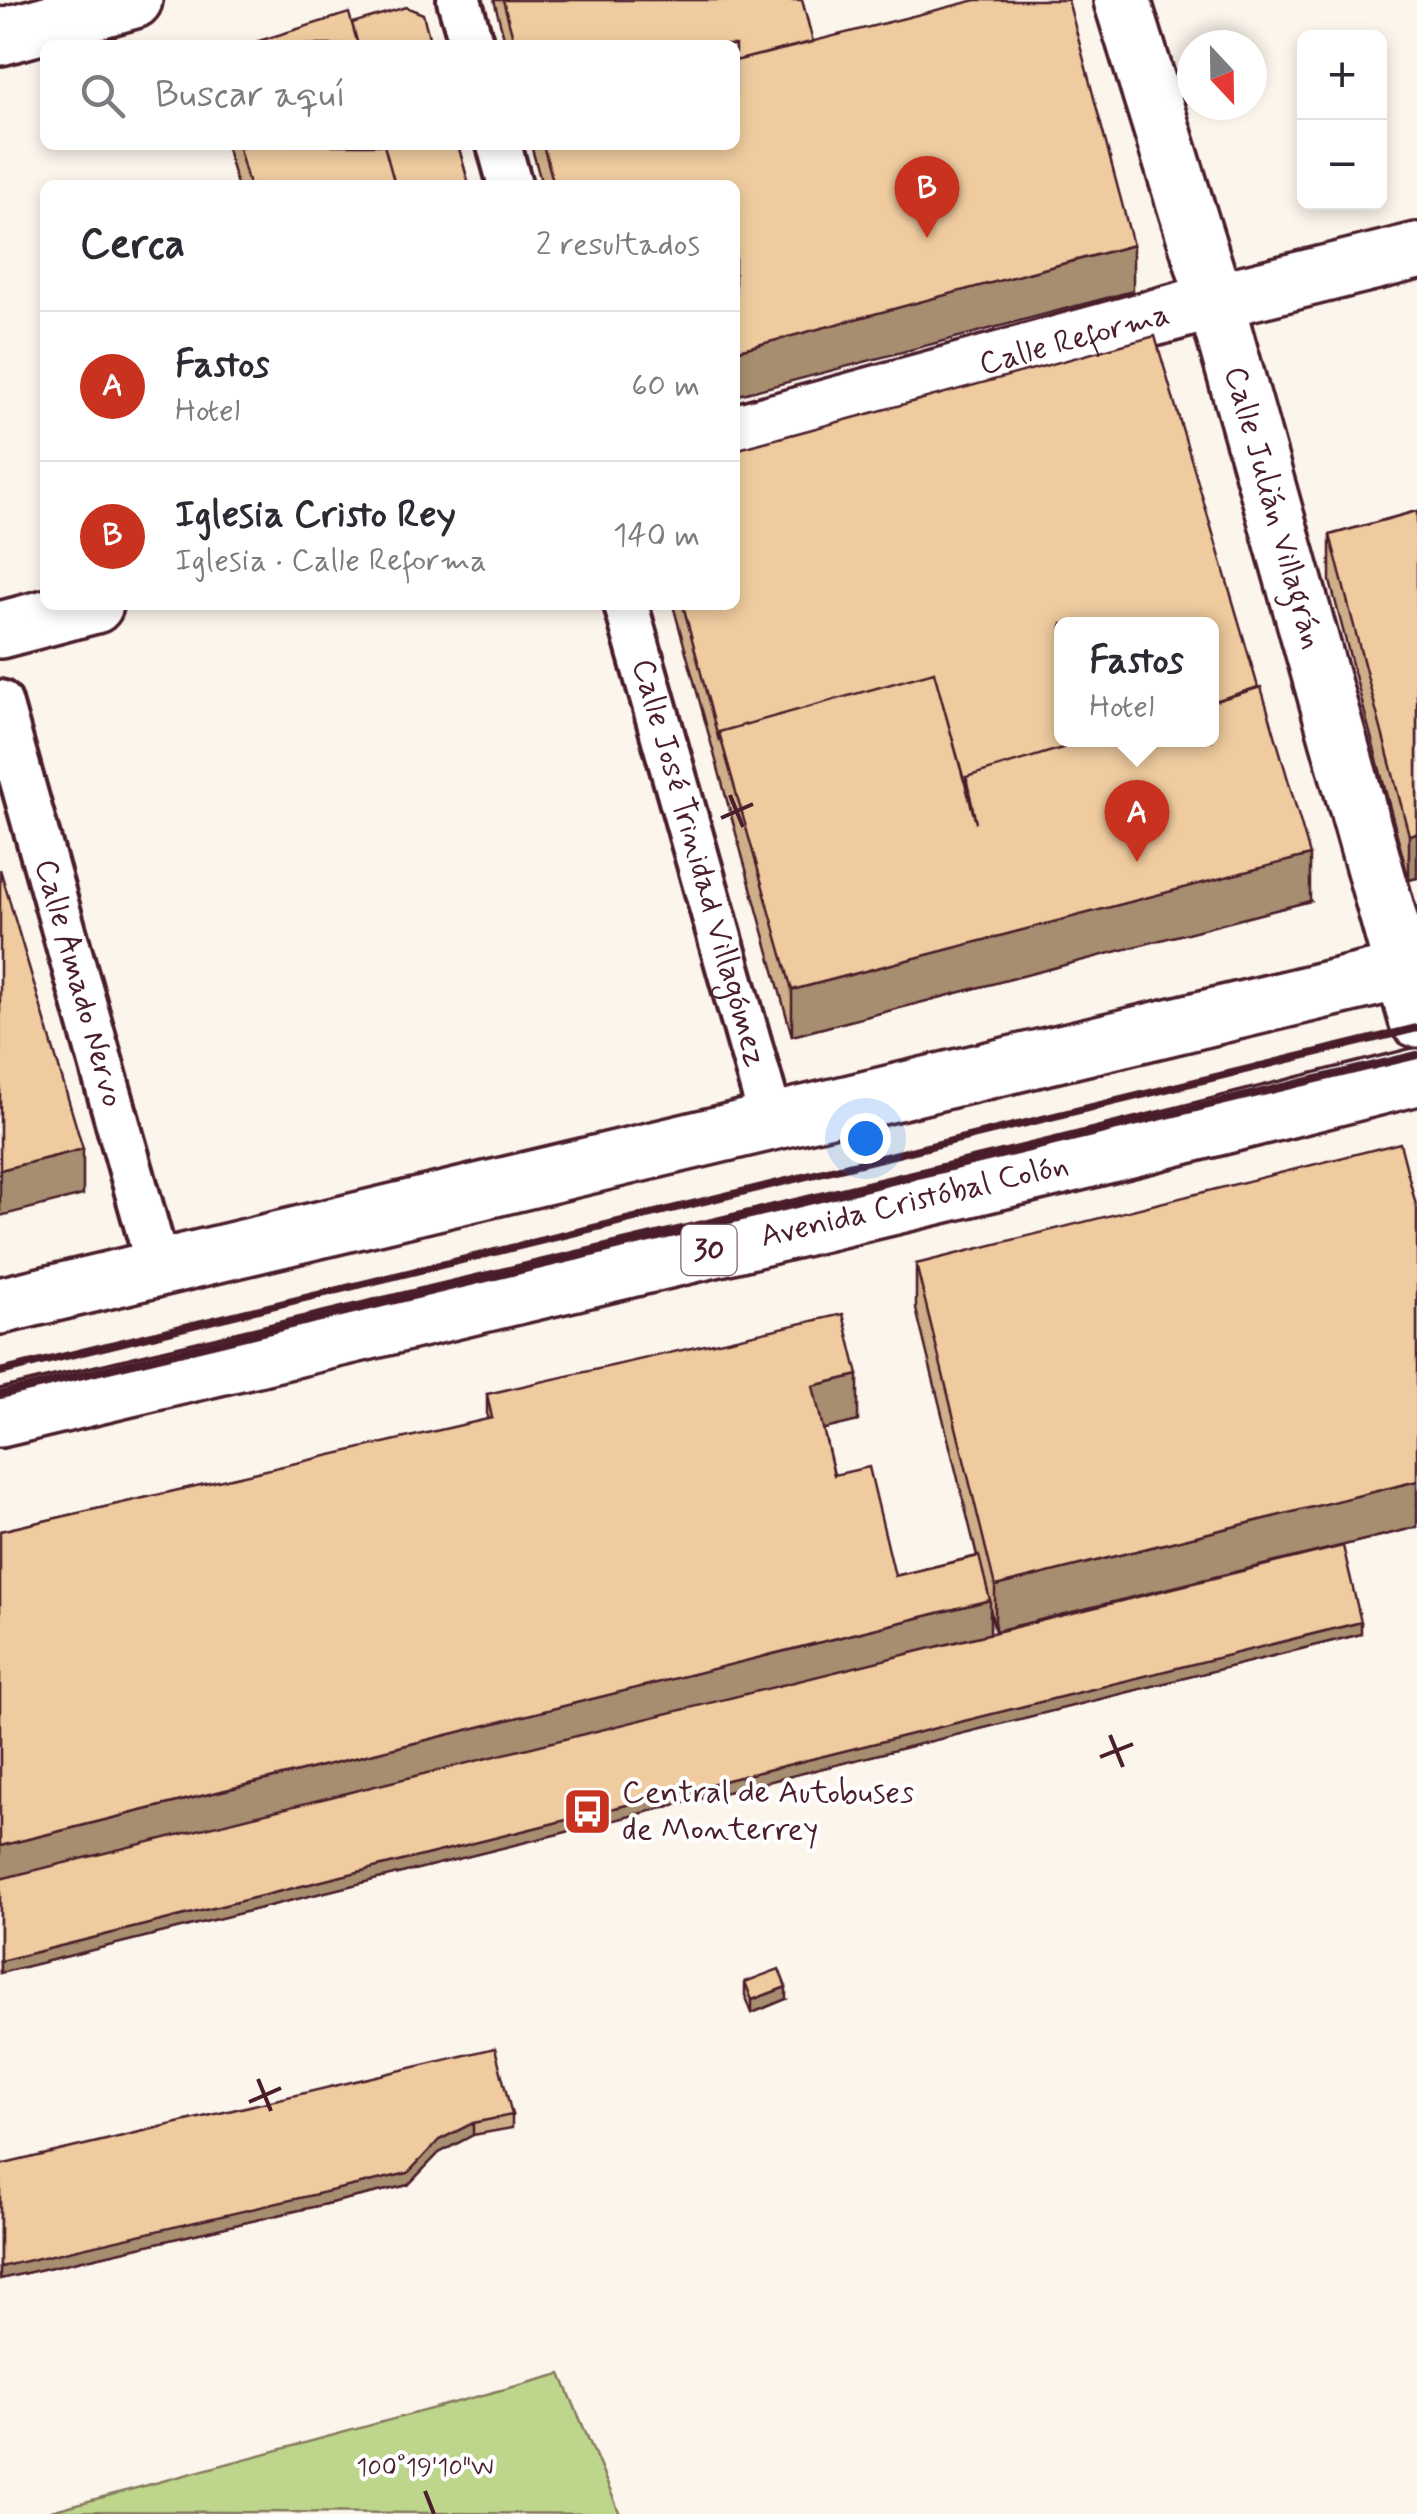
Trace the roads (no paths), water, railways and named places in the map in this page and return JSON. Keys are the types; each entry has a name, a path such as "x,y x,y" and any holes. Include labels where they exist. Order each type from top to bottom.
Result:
{"main road":[{"path":"0,36 134,0"},
{"name":"Calle Julián Villagrán","path":"1122,0 1215,301 1412,986"},
{"name":"Calle Reforma","path":"740,433 1215,301 1417,251"},
{"path":"0,630 75,610"},
{"path":"0,1306 771,1119 1412,986"},
{"name":"Avenida Cristóbal Colón","path":"0,1419 1067,1166 1417,1077"}],"street":[{"path":"460,0 471,40"},
{"path":"500,150 509,180"},
{"name":"Calle José Trinidad Villagómez","path":"627,610 771,1119"},
{"name":"Calle Amado Nervo","path":"0,702 158,1267"}],"railway":[{"path":"0,1372 1417,1028"},
{"path":"0,1395 1417,1055"}],"place":[{"name":"Iglesia Cristo Rey","path":"927,238"},
{"name":"Fastos","path":"1137,862"},
{"name":"Central de Autobuses de Monterrey","path":"587,1811"}]}
